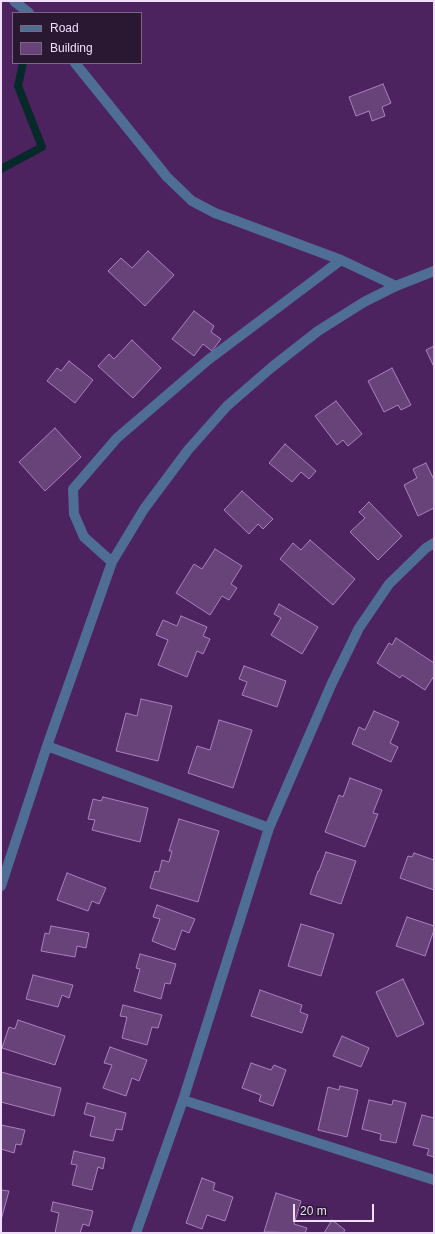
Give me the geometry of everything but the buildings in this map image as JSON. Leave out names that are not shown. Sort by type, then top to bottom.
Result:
[{"type":"street","points":[[14,1],[28,12]]},
{"type":"street","points":[[76,64],[167,177],[192,201],[215,213],[341,260],[396,286]]},
{"type":"street","points":[[112,562],[84,537],[74,514],[73,489],[117,438],[202,365],[341,260]]},
{"type":"street","points":[[1,886],[47,746],[112,562],[144,509],[188,450],[227,406],[272,367],[318,331],[364,302],[396,286],[434,271]]},
{"type":"street","points":[[136,1233],[183,1100],[269,828],[332,683],[359,628],[388,584],[426,548],[434,543]]},
{"type":"street","points":[[47,746],[269,828]]},
{"type":"street","points":[[183,1100],[434,1180]]},
{"type":"waterway","points":[[1,169],[42,147],[18,86],[23,64]]}]
